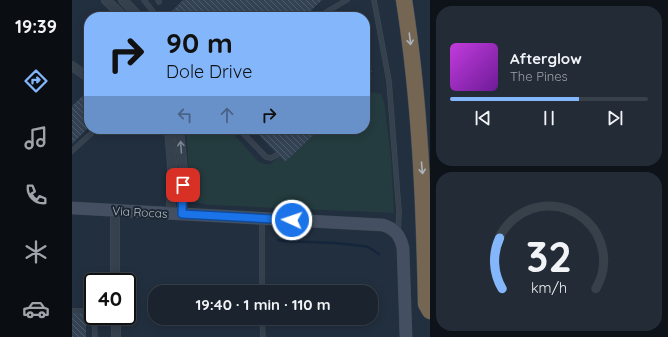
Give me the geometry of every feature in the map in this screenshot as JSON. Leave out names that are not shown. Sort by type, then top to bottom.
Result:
[{"type":"highway","points":[[404,0],[410,40],[422,171],[426,304],[430,311]]},
{"type":"street","points":[[106,0],[119,12]]},
{"type":"street","points":[[123,0],[134,12]]},
{"type":"street","points":[[72,66],[84,74]]},
{"type":"street","points":[[169,134],[177,213]]},
{"type":"street","points":[[177,213],[183,170],[179,134]]},
{"type":"street","name":"Via Rocas","points":[[72,208],[383,225],[398,233]]},
{"type":"street","points":[[115,210],[115,273]]},
{"type":"street","points":[[398,233],[403,248],[406,337]]},
{"type":"street","points":[[116,325],[116,337]]},
{"type":"lane","points":[[144,0],[153,12]]},
{"type":"lane","points":[[327,12],[347,0]]},
{"type":"lane","points":[[374,0],[389,81],[399,212],[398,233]]},
{"type":"lane","points":[[72,151],[91,134]]},
{"type":"lane","points":[[244,134],[266,157],[271,158],[277,155]]},
{"type":"lane","points":[[262,218],[262,285]]},
{"type":"lane","points":[[72,311],[84,311]]},
{"type":"lane","points":[[94,325],[95,337]]},
{"type":"lane","points":[[262,325],[263,337]]},
{"type":"green space","points":[[370,93],[381,94],[384,102],[391,157],[394,213],[210,205],[190,201],[188,194],[189,171],[186,134],[234,134],[258,161],[265,164],[270,164],[279,157],[285,162],[315,134],[370,134]]},
{"type":"building","points":[[183,0],[322,0],[309,12],[171,12]]},
{"type":"building","points":[[84,95],[84,132],[72,144],[72,106]]},
{"type":"building","points":[[258,134],[315,134],[285,162]]},
{"type":"building","points":[[72,312],[82,312],[82,314],[84,314],[84,325],[86,325],[86,337],[72,337]]},
{"type":"waterway","points":[[278,240],[363,246],[368,247],[379,254]]},
{"type":"route","points":[[183,185],[182,214],[292,220]]}]
